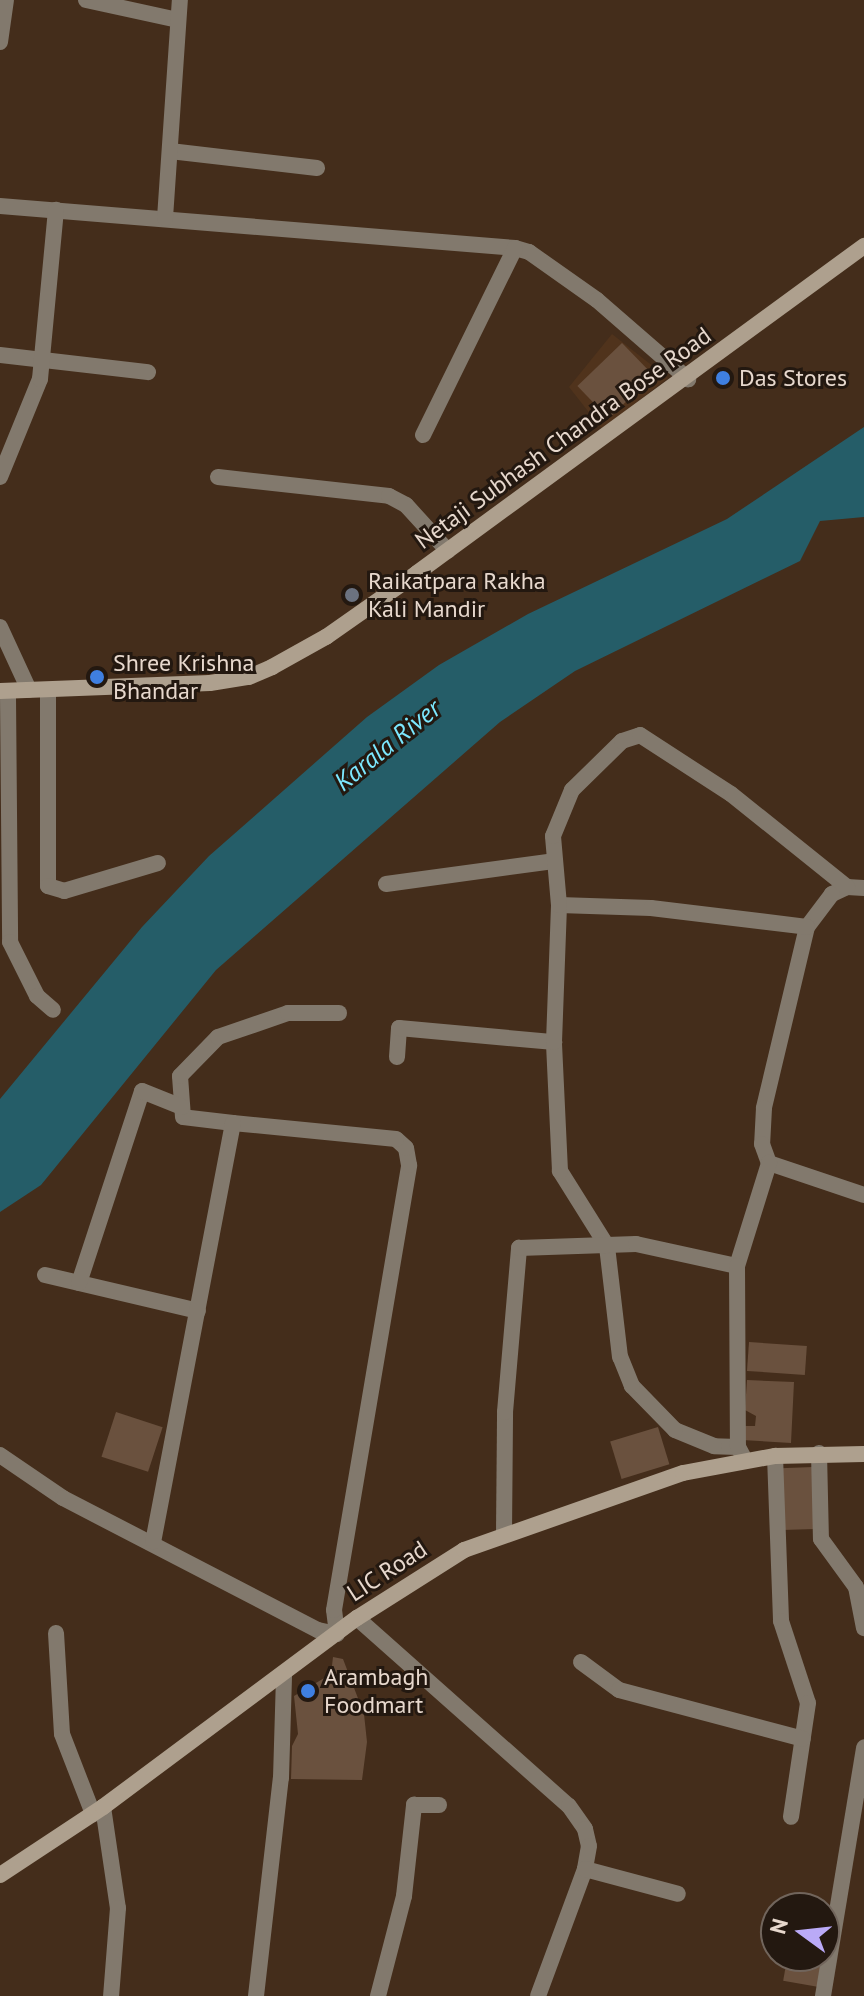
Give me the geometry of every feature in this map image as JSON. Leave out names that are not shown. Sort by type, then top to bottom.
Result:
[{"type":"street","points":[[0,42],[6,0]]},
{"type":"street","points":[[86,0],[178,20]]},
{"type":"street","points":[[165,218],[180,0]]},
{"type":"street","points":[[170,151],[317,168]]},
{"type":"street","points":[[0,206],[515,248],[529,252],[597,300],[691,383]]},
{"type":"street","points":[[0,477],[44,360],[56,210]]},
{"type":"street","name":"Netaji Subhash Chandra Bose Road","points":[[3,695],[48,696],[250,684],[293,666],[691,383],[856,260],[864,246]]},
{"type":"street","points":[[423,435],[515,248]]},
{"type":"street","points":[[0,355],[148,372]]},
{"type":"street","points":[[218,477],[389,496],[406,505],[451,555]]},
{"type":"street","points":[[0,627],[29,690]]},
{"type":"street","name":"Netaji Subhash Chandra Bose Road","points":[[3,695],[29,690],[158,691]]},
{"type":"street","points":[[3,695],[10,942],[37,996],[53,1010]]},
{"type":"street","points":[[48,696],[48,886],[64,891],[158,863]]},
{"type":"street","points":[[640,735],[731,794],[856,888],[819,906],[807,927],[764,1108],[762,1144],[769,1163],[737,1266],[742,1454],[675,1430],[632,1386],[620,1357],[607,1246],[560,1171],[554,1042],[559,905],[553,861],[555,827],[572,790],[622,741],[640,735]]},
{"type":"street","points":[[386,884],[553,861]]},
{"type":"street","points":[[559,905],[651,908],[807,927]]},
{"type":"street","points":[[337,1634],[334,1610],[409,1159],[401,1143],[389,1136],[183,1117],[180,1076],[218,1037],[288,1013],[339,1013]]},
{"type":"street","points":[[397,1057],[399,1028],[554,1042]]},
{"type":"street","points":[[79,1283],[142,1091],[182,1107]]},
{"type":"street","points":[[153,1541],[233,1123]]},
{"type":"street","points":[[769,1163],[864,1195]]},
{"type":"street","points":[[504,1533],[505,1412],[519,1248],[636,1244],[737,1266]]},
{"type":"street","points":[[45,1275],[198,1311]]},
{"type":"street","points":[[837,1452],[864,1441]]},
{"type":"street","points":[[819,1453],[821,1539],[856,1587],[864,1628]]},
{"type":"street","name":"LIC Road","points":[[0,1875],[98,1810],[284,1676],[357,1618],[464,1550],[504,1533],[742,1454],[864,1454]]},
{"type":"street","points":[[0,1455],[63,1498],[153,1541],[241,1592],[337,1634]]},
{"type":"street","points":[[775,1456],[781,1621],[806,1689],[803,1739],[791,1817]]},
{"type":"street","points":[[357,1618],[569,1806],[585,1829],[589,1846],[585,1869],[538,1996]]},
{"type":"street","points":[[56,1633],[62,1734],[98,1810],[118,1908],[111,1996]]},
{"type":"street","points":[[581,1662],[619,1690],[803,1739]]},
{"type":"street","points":[[256,1996],[281,1778],[284,1676]]},
{"type":"street","points":[[823,1996],[864,1747]]},
{"type":"street","points":[[378,1996],[404,1896],[414,1805],[439,1805]]},
{"type":"street","points":[[585,1869],[678,1894]]},
{"type":"shaded area","points":[[612,334],[668,378],[602,429],[569,387]]},
{"type":"water","name":"Karala River","points":[[864,427],[864,517],[820,521],[800,561],[575,671],[500,722],[216,970],[41,1185],[0,1212],[0,1099],[142,927],[209,856],[367,717],[439,665],[528,614],[727,519]]},
{"type":"building","points":[[622,343],[653,375],[609,418],[577,386]]},
{"type":"building","points":[[749,1342],[807,1346],[805,1375],[747,1371]]},
{"type":"building","points":[[747,1380],[794,1382],[791,1443],[742,1440],[743,1426],[755,1426],[756,1416],[745,1410]]},
{"type":"building","points":[[116,1412],[163,1427],[148,1472],[101,1457]]},
{"type":"building","points":[[658,1427],[669,1464],[622,1479],[610,1442]]},
{"type":"building","points":[[813,1467],[815,1529],[782,1530],[780,1468]]},
{"type":"building","points":[[333,1657],[343,1659],[364,1714],[367,1742],[362,1780],[291,1779],[292,1746],[298,1734],[294,1696],[331,1674]]},
{"type":"building","points":[[785,1972],[824,1972],[822,1987],[783,1981]]},
{"type":"place","name":"Das Stores","points":[[723,378]]},
{"type":"place","name":"Raikatpara Rakha Kali Mandir","points":[[352,595]]},
{"type":"place","name":"Shree Krishna Bhandar","points":[[97,677]]},
{"type":"place","name":"Arambagh Foodmart","points":[[308,1691]]}]
